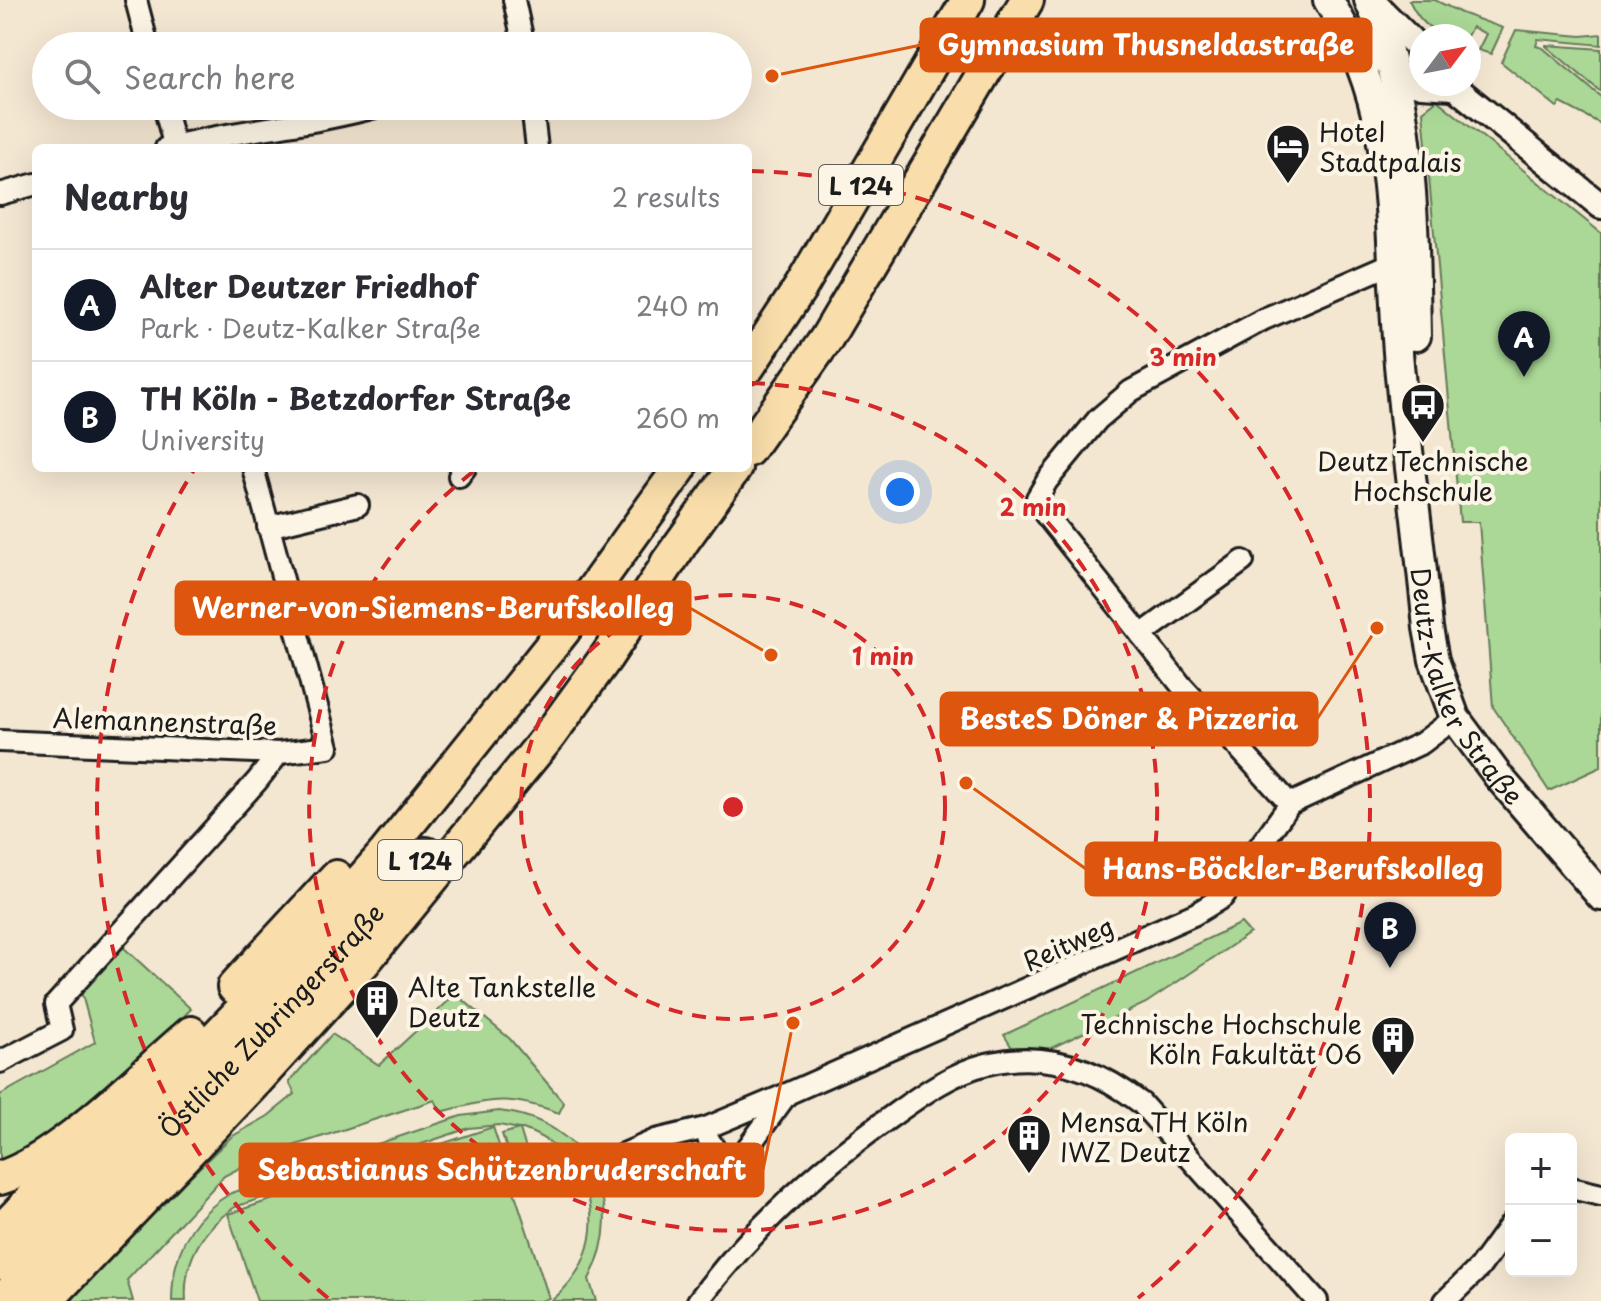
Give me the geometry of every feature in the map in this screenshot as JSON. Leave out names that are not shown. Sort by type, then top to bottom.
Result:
[{"type":"highway","name":"L 124","points":[[752,361],[802,285],[968,0]]},
{"type":"highway","name":"L 124","points":[[752,444],[826,339],[1027,0]]},
{"type":"highway","name":"Östliche Zubringerstraße","points":[[5,1301],[131,1146],[386,852],[564,630],[677,472]]},
{"type":"highway","name":"Östliche Zubringerstraße","points":[[0,1261],[131,1146],[325,965],[493,780],[679,547],[732,472]]},
{"type":"highway","name":"L 124","points":[[46,1301],[256,1081],[352,975],[549,736],[679,547]]},
{"type":"highway","name":"L 124","points":[[0,1232],[371,839],[439,784]]},
{"type":"highway","points":[[0,1178],[17,1173],[48,1154],[191,1033]]},
{"type":"main road","name":"Deutz-Kalker Straße","points":[[1328,0],[1361,60],[1378,112],[1403,255],[1417,389],[1408,440],[1434,660],[1455,718],[1498,776],[1601,896]]},
{"type":"main road","name":"Deutz-Kalker Straße","points":[[1370,0],[1401,99],[1403,255]]},
{"type":"street","points":[[136,0],[144,32]]},
{"type":"street","points":[[514,0],[521,32]]},
{"type":"street","points":[[1370,0],[1409,38]]},
{"type":"street","points":[[1346,29],[1409,80]]},
{"type":"street","points":[[1464,96],[1601,206]]},
{"type":"street","points":[[167,120],[171,144]]},
{"type":"street","points":[[185,144],[245,130],[316,120]]},
{"type":"street","points":[[534,120],[537,144]]},
{"type":"street","points":[[0,194],[32,185]]},
{"type":"street","points":[[1290,804],[1181,685],[1045,514],[1037,498],[1047,481],[1098,419],[1131,391],[1264,319],[1403,255]]},
{"type":"street","points":[[254,472],[268,527],[358,505]]},
{"type":"street","name":"Alemannenstraße","points":[[0,741],[279,753],[328,747],[268,527]]},
{"type":"street","points":[[1141,635],[1243,561]]},
{"type":"street","name":"Reitweg","points":[[624,1154],[656,1140],[706,1128],[787,1094],[1195,914],[1223,897],[1290,804],[1422,743],[1455,718]]},
{"type":"street","points":[[0,1062],[62,1030],[56,1004],[279,753]]},
{"type":"street","points":[[698,1301],[740,1250],[786,1203],[872,1130],[913,1101],[958,1074],[989,1063],[1056,1061],[1091,1071],[1117,1084],[1141,1103],[1317,1301]]},
{"type":"street","name":"Reitweg","points":[[706,1128],[718,1155],[732,1159],[743,1154],[787,1094]]},
{"type":"street","points":[[1577,1189],[1601,1195]]},
{"type":"street","points":[[1445,1301],[1488,1256],[1505,1232]]},
{"type":"green space","points":[[1409,0],[1435,0],[1503,28],[1491,54],[1481,51],[1486,34],[1481,32],[1481,24],[1425,24]]},
{"type":"green space","points":[[1516,30],[1581,36],[1601,34],[1601,45],[1538,39],[1536,46],[1543,48],[1601,97],[1601,124],[1561,103],[1557,107],[1501,62]]},
{"type":"green space","points":[[1546,46],[1601,49],[1601,92]]},
{"type":"green space","points":[[1437,100],[1601,233],[1601,767],[1549,791],[1493,707],[1479,522],[1460,522],[1423,111]]},
{"type":"green space","points":[[1241,923],[1250,933],[1146,1003],[1045,1051],[1014,1051],[1004,1035]]},
{"type":"green space","points":[[122,946],[191,1009],[104,1097],[0,1167],[0,1095],[95,1042],[81,991]]},
{"type":"green space","points":[[456,994],[510,1039],[564,1103],[559,1113],[526,1103],[500,1100],[441,1112],[435,1100],[265,1155],[224,1176],[127,1280],[133,1301],[69,1301],[104,1260],[231,1137],[268,1116],[295,1094],[289,1082],[332,1034],[379,1065]]},
{"type":"green space","points":[[499,1111],[530,1118],[556,1130],[577,1148],[592,1170],[602,1194],[605,1222],[601,1250],[589,1279],[596,1301],[551,1301],[571,1280],[585,1257],[591,1232],[590,1206],[583,1182],[569,1161],[549,1142],[523,1129],[520,1129],[526,1149],[509,1155],[502,1134],[519,1129],[499,1125],[469,1128],[235,1207],[213,1225],[197,1247],[188,1273],[186,1301],[172,1301],[175,1268],[186,1239],[204,1214],[231,1193],[461,1116]]},
{"type":"green space","points":[[493,1127],[549,1298],[541,1301],[257,1301],[228,1214]]},
{"type":"place","name":"Gymnasium Thusneldastraße","points":[[772,76]]},
{"type":"place","name":"Hotel Stadtpalais","points":[[1288,185]]},
{"type":"place","name":"Alter Deutzer Friedhof","points":[[1524,377]]},
{"type":"place","name":"Deutz Technische Hochschule","points":[[1423,444]]},
{"type":"place","name":"BesteS Döner & Pizzeria","points":[[1377,628]]},
{"type":"place","name":"Werner-von-Siemens-Berufskolleg","points":[[771,655]]},
{"type":"place","name":"Hans-Böckler-Berufskolleg","points":[[966,783]]},
{"type":"place","name":"TH Köln - Betzdorfer Straße","points":[[1390,968]]},
{"type":"place","name":"Sebastianus Schützenbruderschaft","points":[[793,1023]]},
{"type":"place","name":"Alte Tankstelle Deutz","points":[[377,1040]]},
{"type":"place","name":"Technische Hochschule Köln Fakultät 06","points":[[1393,1077]]},
{"type":"place","name":"Mensa TH Köln IWZ Deutz","points":[[1029,1175]]}]
